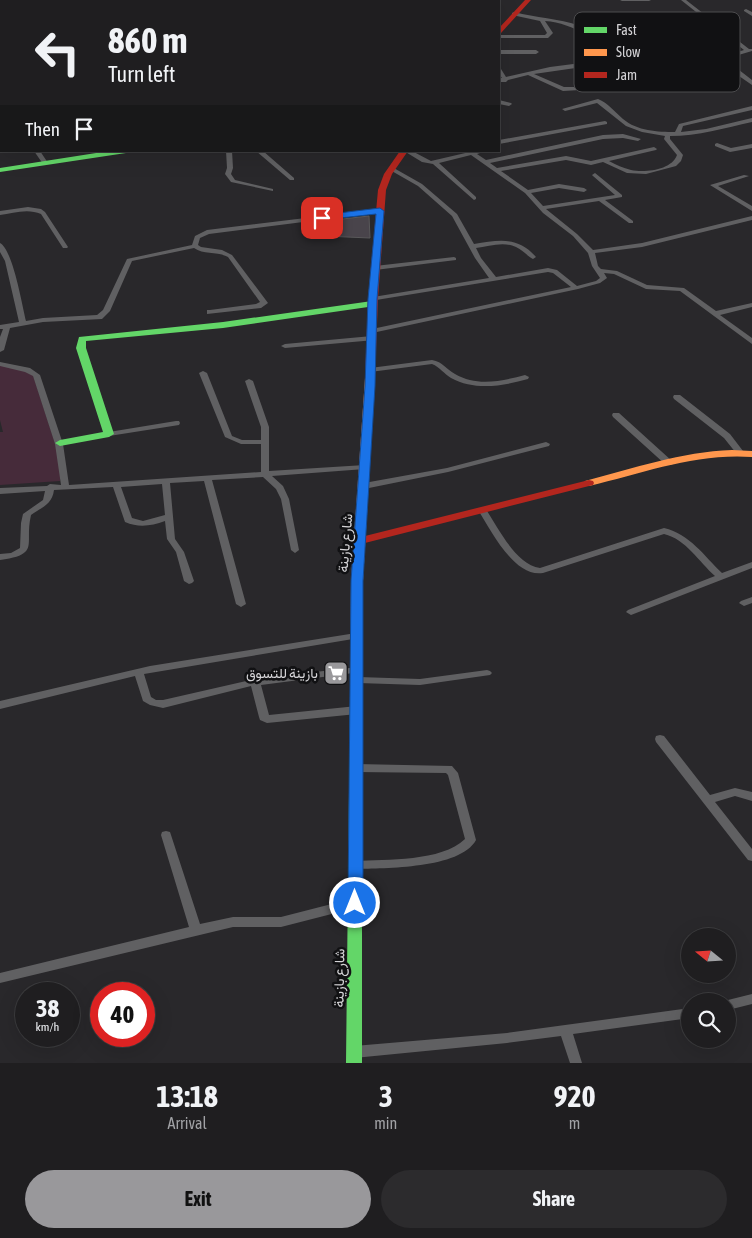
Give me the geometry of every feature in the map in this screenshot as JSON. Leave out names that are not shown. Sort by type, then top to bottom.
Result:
[{"type":"main road","points":[[500,31],[528,0]]},
{"type":"main road","points":[[0,170],[112,152]]},
{"type":"main road","name":"شارع بازينة","points":[[354,1057],[358,675],[356,636],[357,581],[361,540],[373,302],[382,190],[392,169],[405,152]]},
{"type":"main road","points":[[60,444],[109,434],[81,348],[82,339],[223,325],[373,302]]},
{"type":"main road","points":[[361,540],[714,452],[739,451],[752,454]]},
{"type":"street","points":[[622,0],[649,0]]},
{"type":"street","points":[[683,0],[699,12]]},
{"type":"street","points":[[746,10],[752,14]]},
{"type":"street","points":[[514,14],[552,20],[574,26]]},
{"type":"street","points":[[500,37],[546,37],[550,33],[541,19]]},
{"type":"street","points":[[500,52],[536,52]]},
{"type":"street","points":[[500,80],[531,75],[550,69],[574,66]]},
{"type":"street","points":[[500,71],[506,80]]},
{"type":"street","points":[[740,74],[752,83]]},
{"type":"street","points":[[531,75],[563,89],[574,88]]},
{"type":"street","points":[[565,109],[598,101],[630,125],[652,134],[678,132],[692,134],[752,120]]},
{"type":"street","points":[[500,102],[509,104]]},
{"type":"street","points":[[678,132],[681,125],[752,108]]},
{"type":"street","points":[[500,142],[604,122]]},
{"type":"street","points":[[603,160],[619,170],[630,173],[674,165],[680,155],[667,139],[668,133]]},
{"type":"street","points":[[486,162],[605,136],[623,136],[638,139]]},
{"type":"street","points":[[717,145],[730,150],[752,146]]},
{"type":"street","points":[[496,170],[566,158],[586,163],[654,149]]},
{"type":"street","points":[[38,152],[45,163]]},
{"type":"street","points":[[229,152],[228,159],[231,166],[228,174],[233,181],[271,190]]},
{"type":"street","points":[[260,152],[292,179]]},
{"type":"street","points":[[408,152],[424,161],[434,162],[474,155],[480,152]]},
{"type":"street","points":[[285,346],[372,335],[576,288],[604,278],[594,266],[591,252],[575,235],[542,208],[527,192],[474,155]]},
{"type":"street","points":[[434,162],[474,198]]},
{"type":"street","points":[[392,169],[420,185],[455,215],[472,246],[494,279]]},
{"type":"street","points":[[542,208],[601,200],[620,195],[595,175]]},
{"type":"street","points":[[746,176],[713,186],[752,209]]},
{"type":"street","points":[[527,192],[559,186],[584,190]]},
{"type":"street","points":[[601,200],[631,222]]},
{"type":"street","points":[[0,213],[30,209],[39,210],[43,213],[65,247]]},
{"type":"street","points":[[195,246],[197,237],[207,232],[380,211]]},
{"type":"street","points":[[591,252],[642,245],[752,218]]},
{"type":"street","points":[[472,246],[515,243],[525,247],[534,256]]},
{"type":"street","points":[[0,245],[8,261],[23,322]]},
{"type":"street","points":[[0,350],[3,326],[23,322],[99,317],[106,311],[129,260],[195,246],[198,249],[222,252],[230,256],[264,303],[258,306],[210,312]]},
{"type":"street","points":[[376,268],[454,258]]},
{"type":"street","points":[[373,302],[548,270],[555,271],[576,288]]},
{"type":"street","points":[[600,271],[615,272],[646,287],[682,289],[752,341]]},
{"type":"street","points":[[714,314],[752,305]]},
{"type":"street","points":[[370,370],[432,362],[442,365],[450,375],[476,383],[498,385],[525,377]]},
{"type":"street","points":[[0,364],[28,370],[36,375],[64,459],[65,487]]},
{"type":"street","points":[[202,373],[230,437],[241,442],[264,442]]},
{"type":"street","points":[[249,381],[265,427],[265,474],[280,488],[285,498],[295,550]]},
{"type":"street","points":[[678,397],[728,436],[739,451]]},
{"type":"street","points":[[616,415],[669,463]]},
{"type":"street","points":[[109,434],[176,422]]},
{"type":"street","points":[[364,486],[448,470],[546,444]]},
{"type":"street","points":[[0,491],[166,482],[365,467]]},
{"type":"street","points":[[207,478],[241,604]]},
{"type":"street","points":[[166,482],[171,539],[180,552],[189,581]]},
{"type":"street","points":[[116,485],[128,520],[132,523],[144,524],[168,517]]},
{"type":"street","points":[[0,557],[14,556],[21,553],[26,547],[27,514],[47,502],[50,496],[50,488]]},
{"type":"street","points":[[482,510],[516,558],[527,569],[540,571],[668,531],[684,541],[720,576]]},
{"type":"street","points":[[631,612],[752,565]]},
{"type":"street","points":[[0,705],[139,672],[356,636]]},
{"type":"street","points":[[139,672],[147,699],[154,703],[163,704],[255,682],[358,675],[420,682],[487,673]]},
{"type":"street","points":[[255,682],[264,717],[267,719],[357,710]]},
{"type":"street","points":[[660,739],[752,857]]},
{"type":"street","points":[[355,865],[444,855],[461,850],[471,840],[452,773],[448,769],[356,768]]},
{"type":"street","points":[[708,800],[732,791],[746,793],[752,797]]},
{"type":"street","points":[[166,835],[196,930]]},
{"type":"street","points":[[0,978],[233,922],[281,922],[355,903]]},
{"type":"street","points":[[736,1003],[752,999]]},
{"type":"street","points":[[354,1057],[681,1014]]},
{"type":"street","points":[[566,1030],[576,1063]]},
{"type":"shaded area","points":[[4,364],[32,372],[61,462],[60,481],[0,485],[0,432],[3,432],[0,420],[0,366]]},
{"type":"building","points":[[369,216],[370,238],[324,236],[325,221]]},
{"type":"traffic: fast","points":[[0,170],[119,152]]},
{"type":"traffic: fast","points":[[60,443],[109,434],[81,348],[82,339],[223,325],[372,304]]},
{"type":"traffic: fast","points":[[354,1063],[356,702]]},
{"type":"traffic: slow","points":[[356,702],[357,581],[370,378]]},
{"type":"traffic: slow","points":[[589,483],[649,466],[691,457],[732,453],[752,454]]},
{"type":"traffic: jam","points":[[500,31],[528,0]]},
{"type":"traffic: jam","points":[[370,378],[373,299],[382,190],[388,174],[403,152]]},
{"type":"traffic: jam","points":[[361,540],[589,483]]},
{"type":"place","name":"بازينة للتسوق","points":[[336,673]]},
{"type":"route","points":[[322,218],[380,211],[373,299],[370,386],[357,581],[356,636],[358,680],[355,903]]}]
